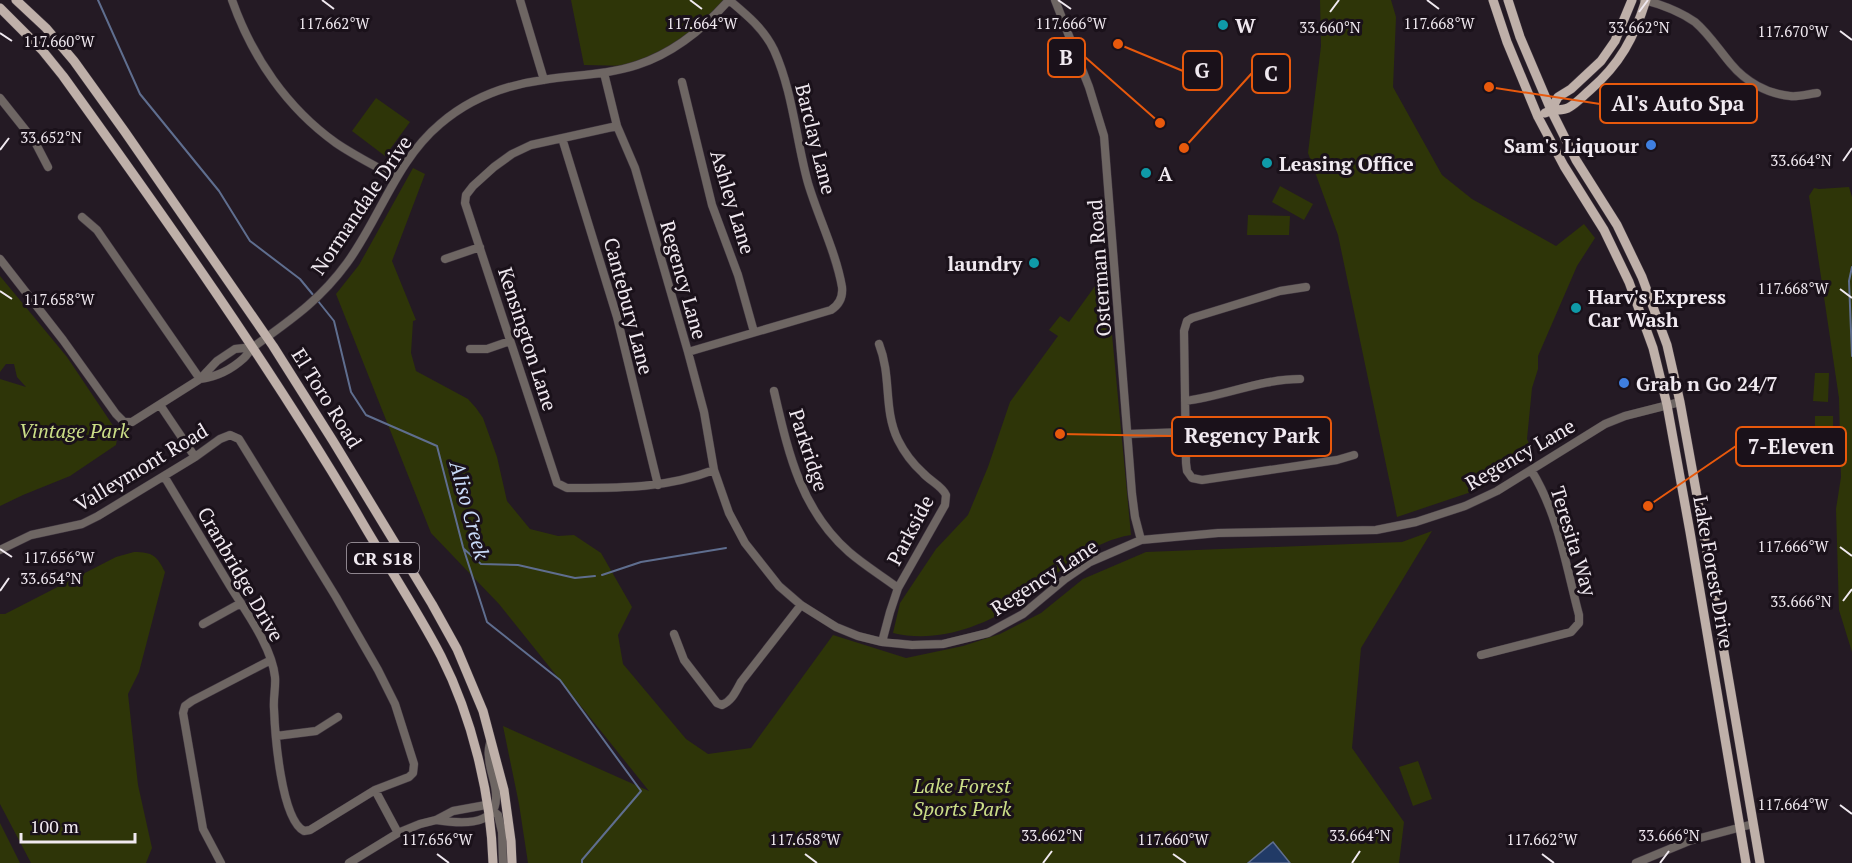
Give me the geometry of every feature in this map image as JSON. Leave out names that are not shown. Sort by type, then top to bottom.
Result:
[{"type":"main road","name":"El Toro Road","points":[[16,0],[46,28],[74,61],[267,337],[333,441],[457,649],[483,711],[504,790],[512,863]]},
{"type":"main road","name":"Lake Forest Drive","points":[[1493,0],[1507,42],[1538,117],[1564,166],[1604,230],[1629,282],[1653,348],[1690,532],[1738,827],[1746,863]]},
{"type":"main road","name":"Lake Forest Drive","points":[[1508,0],[1520,37],[1551,111],[1576,160],[1617,225],[1642,277],[1667,345],[1704,529],[1760,863]]},
{"type":"main road","points":[[1551,111],[1558,97],[1571,89],[1601,61],[1615,41],[1632,0]]},
{"type":"main road","points":[[1538,117],[1551,111],[1566,109],[1606,75],[1627,48],[1646,0]]},
{"type":"main road","name":"El Toro Road","points":[[0,8],[42,50],[63,76],[222,300],[307,429],[441,657],[458,694],[480,767],[489,810],[493,863]]},
{"type":"street","points":[[232,0],[245,34],[255,52],[288,99],[337,143],[396,178]]},
{"type":"street","points":[[520,0],[543,80]]},
{"type":"street","name":"Normandale Drive","points":[[200,379],[215,376],[243,359],[253,347],[303,312],[331,283],[348,262],[396,178],[423,141],[441,123],[459,110],[492,93],[523,83],[604,73],[639,65],[677,46],[707,23],[729,0]]},
{"type":"street","name":"Barclay Lane","points":[[729,0],[753,20],[766,35],[781,67],[806,176],[842,286],[840,302],[831,310],[754,332]]},
{"type":"street","name":"Osterman Road","points":[[1055,0],[1089,87],[1104,136],[1135,517],[1141,540]]},
{"type":"street","points":[[1646,0],[1675,10],[1695,23],[1744,77],[1760,87],[1774,93],[1791,96],[1817,93]]},
{"type":"street","name":"Regency Lane","points":[[604,73],[617,126],[635,168],[688,352],[704,412],[714,470],[729,513],[745,543],[779,586],[801,605],[836,627],[882,642],[912,645],[943,644],[988,633],[1023,614],[1065,579],[1090,562],[1141,540],[1218,534],[1376,530],[1416,522],[1465,506],[1497,491],[1605,424],[1625,416],[1680,402]]},
{"type":"street","name":"Ashley Lane","points":[[682,82],[712,205],[738,275],[754,332]]},
{"type":"street","points":[[0,98],[35,142],[48,167]]},
{"type":"street","points":[[562,138],[617,126]]},
{"type":"street","name":"Kensington Lane","points":[[562,138],[531,145],[512,154],[473,186],[466,195],[465,203],[546,447],[555,481],[567,488],[624,488],[658,485]]},
{"type":"street","name":"Cantebury Lane","points":[[562,138],[617,317],[658,485]]},
{"type":"street","points":[[82,217],[97,230],[200,379]]},
{"type":"street","points":[[445,259],[480,247]]},
{"type":"street","name":"Normandale Drive","points":[[0,259],[124,422],[132,422],[200,379],[217,361],[235,349],[253,347]]},
{"type":"street","points":[[1306,287],[1280,291],[1187,321],[1184,331],[1187,471],[1192,478],[1196,479],[1222,477],[1337,460],[1354,455]]},
{"type":"street","points":[[688,352],[754,332]]},
{"type":"street","points":[[470,349],[487,349],[510,341]]},
{"type":"street","name":"Parkside","points":[[879,344],[886,366],[890,414],[898,441],[918,470],[942,488],[946,495],[945,505],[898,588],[882,642]]},
{"type":"street","points":[[1185,400],[1209,398],[1278,379],[1300,379]]},
{"type":"street","name":"Parkridge","points":[[774,391],[788,453],[810,505],[827,529],[848,551],[898,588]]},
{"type":"street","points":[[160,405],[195,457]]},
{"type":"street","points":[[1128,434],[1185,432]]},
{"type":"street","name":"Valleymont Road","points":[[0,550],[31,536],[82,524],[195,457],[220,439],[230,435],[239,439],[378,670],[394,704],[414,764],[413,773],[409,777],[375,790]]},
{"type":"street","points":[[658,485],[714,470]]},
{"type":"street","name":"Teresita Way","points":[[1481,655],[1571,632],[1580,623],[1554,520],[1531,470]]},
{"type":"street","name":"Cranbridge Drive","points":[[164,476],[241,603],[271,660],[274,677],[273,706],[284,797],[297,826],[304,831],[310,830],[375,790]]},
{"type":"street","points":[[203,624],[241,603]]},
{"type":"street","points":[[674,634],[684,660],[717,703],[722,705],[728,703],[741,682],[801,605]]},
{"type":"street","points":[[222,863],[203,829],[183,712],[185,706],[192,701],[271,660]]},
{"type":"street","points":[[276,736],[316,730],[338,717]]},
{"type":"street","points":[[349,863],[398,833],[436,820],[453,811],[495,808],[497,797],[489,757],[490,737]]},
{"type":"street","points":[[375,790],[398,833]]},
{"type":"street","points":[[436,820],[455,822],[486,819],[489,810]]},
{"type":"street","name":"El Toro Road","points":[[489,810],[498,815],[502,832],[504,863]]},
{"type":"street","points":[[1636,863],[1689,841],[1753,824]]},
{"type":"green space","points":[[571,0],[726,0],[689,38],[632,66],[584,65]]},
{"type":"green space","points":[[1320,0],[1391,0],[1396,17],[1393,87],[1442,175],[1472,199],[1556,246],[1584,224],[1595,238],[1577,266],[1538,356],[1527,439],[1534,454],[1480,489],[1397,517],[1338,235],[1308,153],[1321,46]]},
{"type":"green space","points":[[376,98],[410,122],[385,156],[352,131]]},
{"type":"green space","name":"Lake Forest Sports Park","points":[[413,168],[425,174],[392,261],[416,320],[413,321],[411,353],[416,371],[468,399],[476,408],[483,418],[497,457],[507,501],[530,529],[558,536],[574,535],[601,553],[632,607],[618,635],[623,664],[686,739],[708,754],[751,748],[833,635],[906,658],[963,646],[1000,634],[1041,613],[1083,579],[1146,552],[1402,542],[1432,531],[1361,648],[1352,748],[1404,822],[1399,863],[528,863],[503,726],[649,791],[499,604],[431,533],[336,294],[359,265]]},
{"type":"green space","points":[[1280,186],[1313,204],[1304,220],[1272,202]]},
{"type":"green space","points":[[1849,187],[1852,197],[1852,652],[1839,610],[1836,509],[1841,477],[1839,398],[1809,196],[1814,188]]},
{"type":"green space","points":[[1248,215],[1290,216],[1289,235],[1247,235]]},
{"type":"green space","points":[[1106,271],[1131,535],[1117,538],[1092,549],[1021,601],[969,628],[931,636],[893,633],[900,603],[936,549],[968,515],[988,467],[1010,402],[1058,336],[1049,330],[1060,316],[1069,322]]},
{"type":"green space","name":"Vintage Park","points":[[0,276],[67,357],[118,433],[116,445],[70,476],[0,506],[0,379],[26,387],[17,377],[14,364],[6,364],[0,372]]},
{"type":"green space","points":[[1815,373],[1829,373],[1828,402],[1813,401]]},
{"type":"green space","points":[[1815,416],[1833,416],[1833,445],[1815,445]]},
{"type":"green space","points":[[134,552],[154,556],[165,572],[139,672],[128,694],[138,785],[152,848],[146,863],[31,863],[0,804],[0,614],[5,614],[116,557]]},
{"type":"green space","points":[[1418,761],[1432,799],[1413,806],[1399,767]]},
{"type":"green space","points":[[0,823],[20,863],[0,863]]},
{"type":"water","points":[[1273,842],[1290,863],[1248,863]]},
{"type":"waterway","name":"Aliso Creek","points":[[98,0],[140,94],[219,191],[250,241],[300,279],[314,296]]},
{"type":"waterway","points":[[1852,267],[1849,281],[1852,356]]},
{"type":"waterway","name":"Aliso Creek","points":[[318,301],[334,321],[351,392],[366,415],[437,446],[463,547],[487,622],[560,680],[641,791],[582,860],[582,863]]},
{"type":"waterway","points":[[602,575],[641,562],[726,548]]},
{"type":"waterway","points":[[464,549],[481,564],[518,565],[575,578],[595,576]]},
{"type":"place","name":"W","points":[[1223,25]]},
{"type":"place","name":"G","points":[[1118,44]]},
{"type":"place","name":"Al's Auto Spa","points":[[1489,87]]},
{"type":"place","name":"B","points":[[1160,123]]},
{"type":"place","name":"Sam's Liquour","points":[[1651,145]]},
{"type":"place","name":"C","points":[[1184,148]]},
{"type":"place","name":"Leasing Office","points":[[1267,163]]},
{"type":"place","name":"A","points":[[1146,173]]},
{"type":"place","name":"laundry","points":[[1034,263]]},
{"type":"place","name":"Harv's Express Car Wash","points":[[1576,308]]},
{"type":"place","name":"Grab n Go 24/7","points":[[1624,383]]},
{"type":"place","name":"Regency Park","points":[[1060,434]]},
{"type":"place","name":"7-Eleven","points":[[1648,506]]}]
